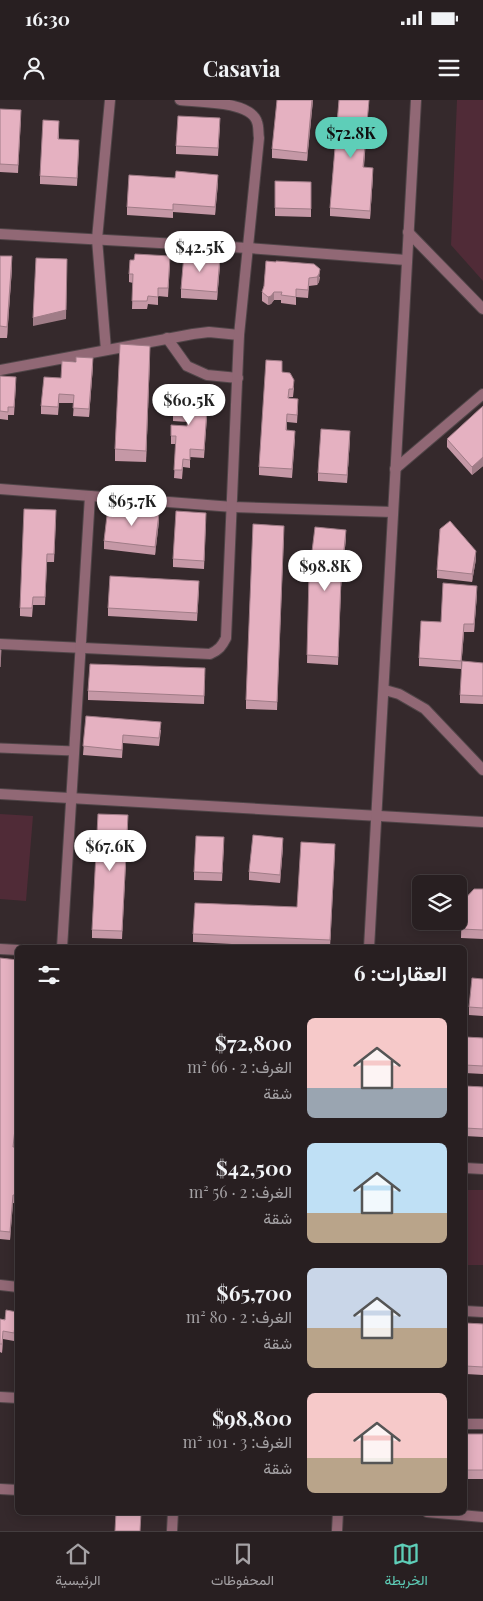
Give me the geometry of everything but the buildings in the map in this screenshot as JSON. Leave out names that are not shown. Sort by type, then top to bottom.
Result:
[{"type":"street","points":[[106,350],[97,239],[110,100]]},
{"type":"street","points":[[0,644],[210,654],[218,650],[226,638],[239,335],[259,138],[257,121],[249,111],[236,106],[180,100]]},
{"type":"street","points":[[369,945],[385,690],[395,469],[416,100]]},
{"type":"street","points":[[408,232],[483,309]]},
{"type":"street","points":[[0,234],[248,248],[406,260]]},
{"type":"street","points":[[0,370],[167,338],[209,332],[239,335]]},
{"type":"street","points":[[167,338],[187,366],[207,375],[238,378]]},
{"type":"street","points":[[395,469],[483,394]]},
{"type":"street","points":[[0,489],[233,507],[393,512]]},
{"type":"street","points":[[62,945],[90,496]]},
{"type":"street","points":[[385,690],[399,694],[425,709],[483,770]]},
{"type":"street","points":[[0,794],[483,822]]},
{"type":"street","points":[[0,949],[15,950]]},
{"type":"street","points":[[467,1168],[483,1169]]},
{"type":"street","points":[[0,1285],[15,1287]]},
{"type":"street","points":[[467,1311],[483,1312]]},
{"type":"street","points":[[0,1397],[15,1398]]},
{"type":"street","points":[[467,1424],[483,1424]]},
{"type":"street","points":[[0,1489],[15,1490]]},
{"type":"street","points":[[172,1531],[173,1515]]},
{"type":"street","points":[[337,1531],[338,1515]]},
{"type":"street","points":[[461,1515],[483,1517]]},
{"type":"lane","points":[[0,748],[74,751]]},
{"type":"shaded area","points":[[457,100],[483,100],[483,281],[451,245]]},
{"type":"shaded area","points":[[0,814],[33,816],[26,901],[0,899]]},
{"type":"shaded area","points":[[467,1190],[483,1190],[483,1265],[467,1265]]}]
